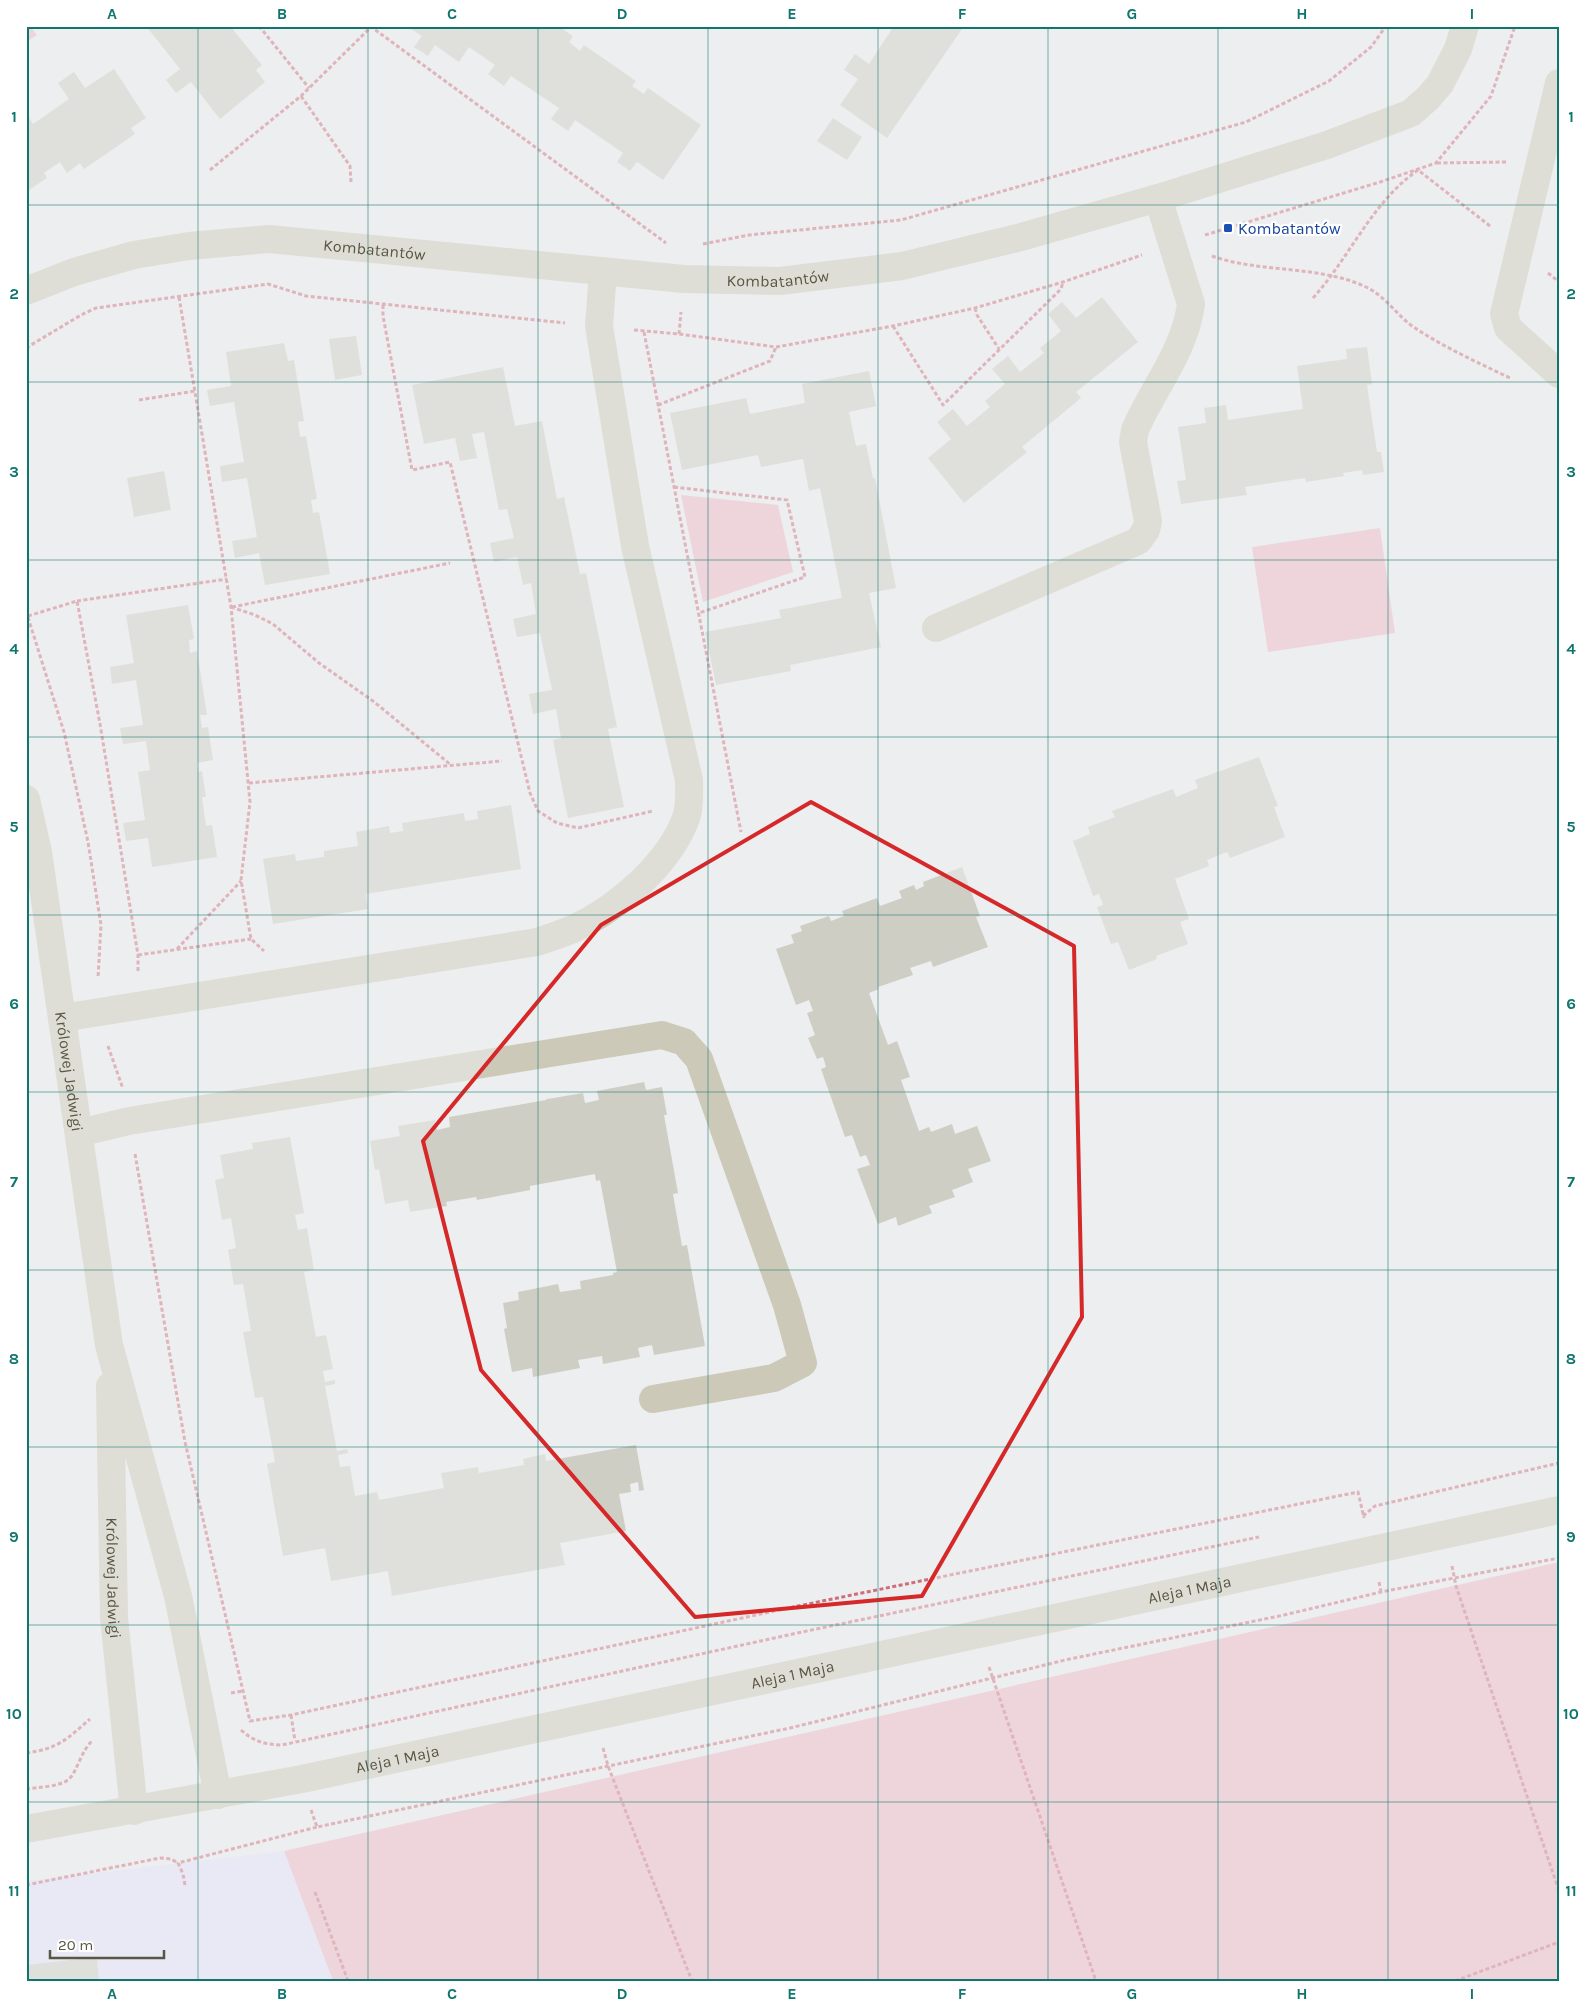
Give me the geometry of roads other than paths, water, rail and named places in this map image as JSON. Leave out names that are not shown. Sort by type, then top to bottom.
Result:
[{"type":"street","name":"Kombatantów","points":[[26,291],[74,272],[134,254],[189,246],[269,239],[684,279],[780,281],[902,266],[1021,237],[1158,198],[1327,145],[1410,113],[1428,98],[1440,84],[1458,49],[1465,26]]},
{"type":"street","points":[[1559,83],[1504,314],[1508,328],[1559,374]]},
{"type":"street","points":[[936,628],[1138,541],[1146,530],[1148,521],[1133,442],[1135,430],[1184,338],[1191,304],[1174,244],[1158,198]]},
{"type":"street","points":[[62,1018],[537,942],[574,929],[605,911],[659,865],[677,836],[687,815],[689,780],[635,546],[599,326],[603,271]]},
{"type":"street","name":"Królowej Jadwigi","points":[[26,798],[38,852],[109,1345],[114,1618],[134,1811]]},
{"type":"street","points":[[79,1133],[129,1121],[662,1034],[684,1042],[699,1059],[787,1305],[803,1363],[774,1378],[653,1399]]},
{"type":"street","name":"Królowej Jadwigi","points":[[109,1345],[178,1596],[218,1795]]},
{"type":"street","name":"Aleja 1 Maja","points":[[26,1829],[302,1780],[1559,1510]]},
{"type":"place","name":"Kombatantów","points":[[1228,228]]}]
